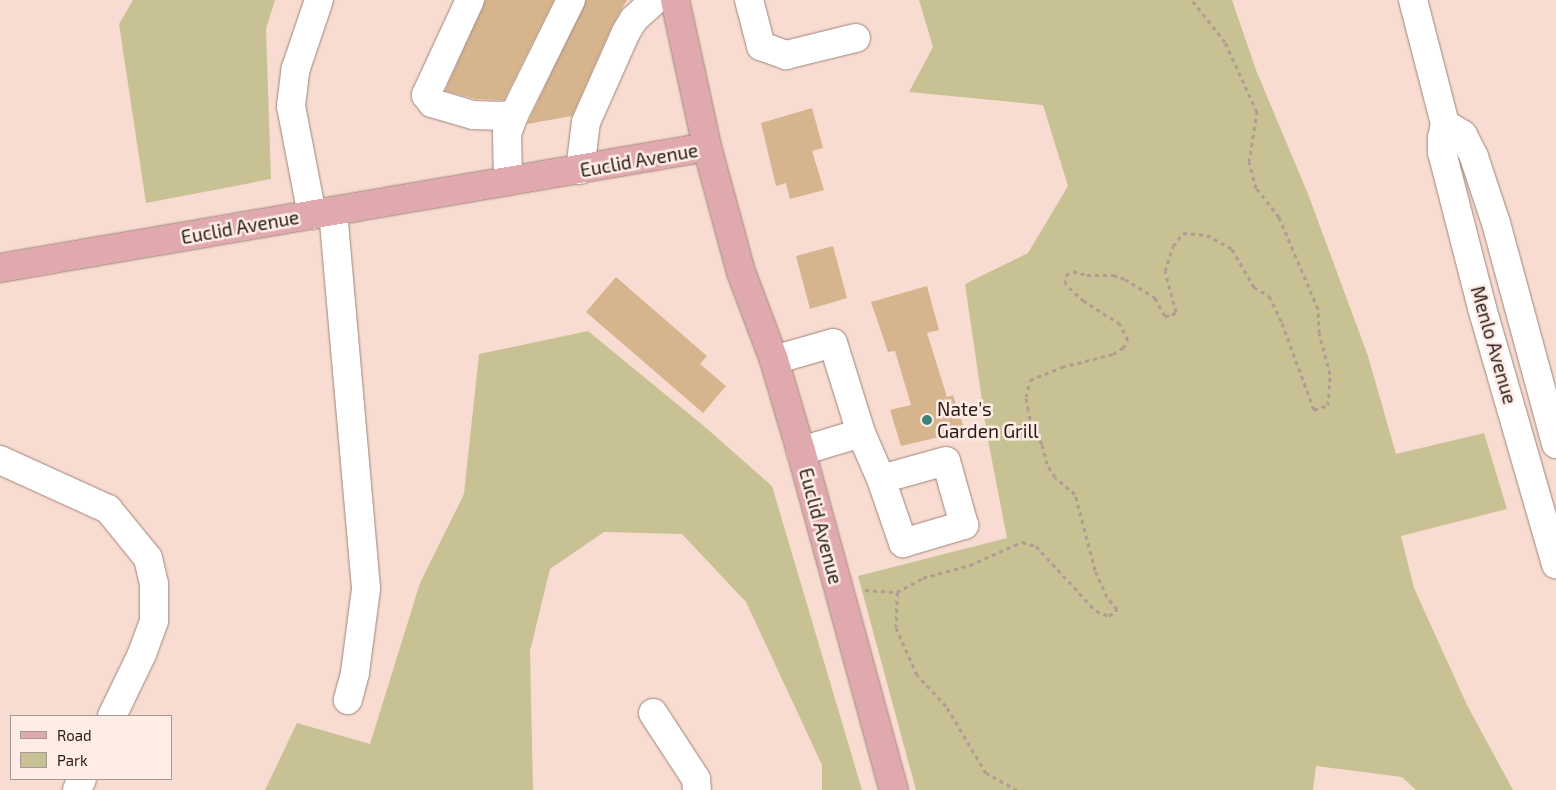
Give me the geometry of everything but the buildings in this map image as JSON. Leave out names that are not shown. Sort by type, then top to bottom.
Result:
[{"type":"main road","points":[[675,0],[707,147]]},
{"type":"main road","name":"Euclid Avenue","points":[[0,268],[707,147],[741,272],[774,360],[801,451],[894,790]]},
{"type":"street","points":[[319,0],[296,68],[291,106],[322,213],[366,589],[355,673],[348,700]]},
{"type":"street","points":[[470,0],[426,95],[428,100],[473,115],[514,115]]},
{"type":"street","points":[[508,181],[506,134],[571,0]]},
{"type":"street","points":[[580,170],[586,122],[622,41],[634,19],[655,0]]},
{"type":"street","points":[[749,0],[761,46],[786,55],[856,38]]},
{"type":"street","name":"Menlo Avenue","points":[[1413,0],[1445,124],[1442,152],[1482,308],[1556,565]]},
{"type":"street","name":"Menlo Avenue","points":[[1445,124],[1464,135],[1474,157],[1496,223],[1555,433]]},
{"type":"street","points":[[774,360],[833,343],[861,433],[881,480]]},
{"type":"street","points":[[801,451],[861,433]]},
{"type":"street","points":[[0,460],[108,509],[148,558],[154,584],[154,621],[142,654],[112,715]]},
{"type":"street","points":[[653,713],[696,779],[697,790]]},
{"type":"path","points":[[1017,790],[986,773],[946,706],[917,675],[896,628],[897,592],[923,578],[970,565],[1022,542],[1036,546],[1096,611],[1109,616],[1117,609],[1107,597],[1095,570],[1075,494],[1055,477],[1047,464],[1042,444],[1032,427],[1026,397],[1030,380],[1062,367],[1114,354],[1123,348],[1128,340],[1120,324],[1084,301],[1065,284],[1066,275],[1073,271],[1087,274],[1113,275],[1125,279],[1155,298],[1165,316],[1172,316],[1176,312],[1165,271],[1173,246],[1183,233],[1207,236],[1232,249],[1254,287],[1270,296],[1314,410],[1328,405],[1330,374],[1320,333],[1318,309],[1279,216],[1256,188],[1249,162],[1257,112],[1225,42],[1192,0]]},
{"type":"green space","points":[[133,0],[275,0],[266,29],[271,179],[146,203],[119,24]]},
{"type":"green space","points":[[919,0],[1232,0],[1256,70],[1308,194],[1368,356],[1396,454],[1484,433],[1507,509],[1401,536],[1414,588],[1467,705],[1513,790],[1416,790],[1402,777],[1316,766],[1313,790],[916,790],[858,576],[1007,538],[987,435],[965,284],[1028,253],[1068,186],[1043,105],[909,92],[933,47]]},
{"type":"green space","points":[[588,331],[705,427],[772,486],[862,790],[822,790],[822,765],[746,602],[682,534],[604,532],[550,569],[530,651],[533,790],[265,790],[297,723],[370,744],[420,583],[464,494],[479,354]]},
{"type":"place","name":"Nate's Garden Grill","points":[[927,420]]}]
